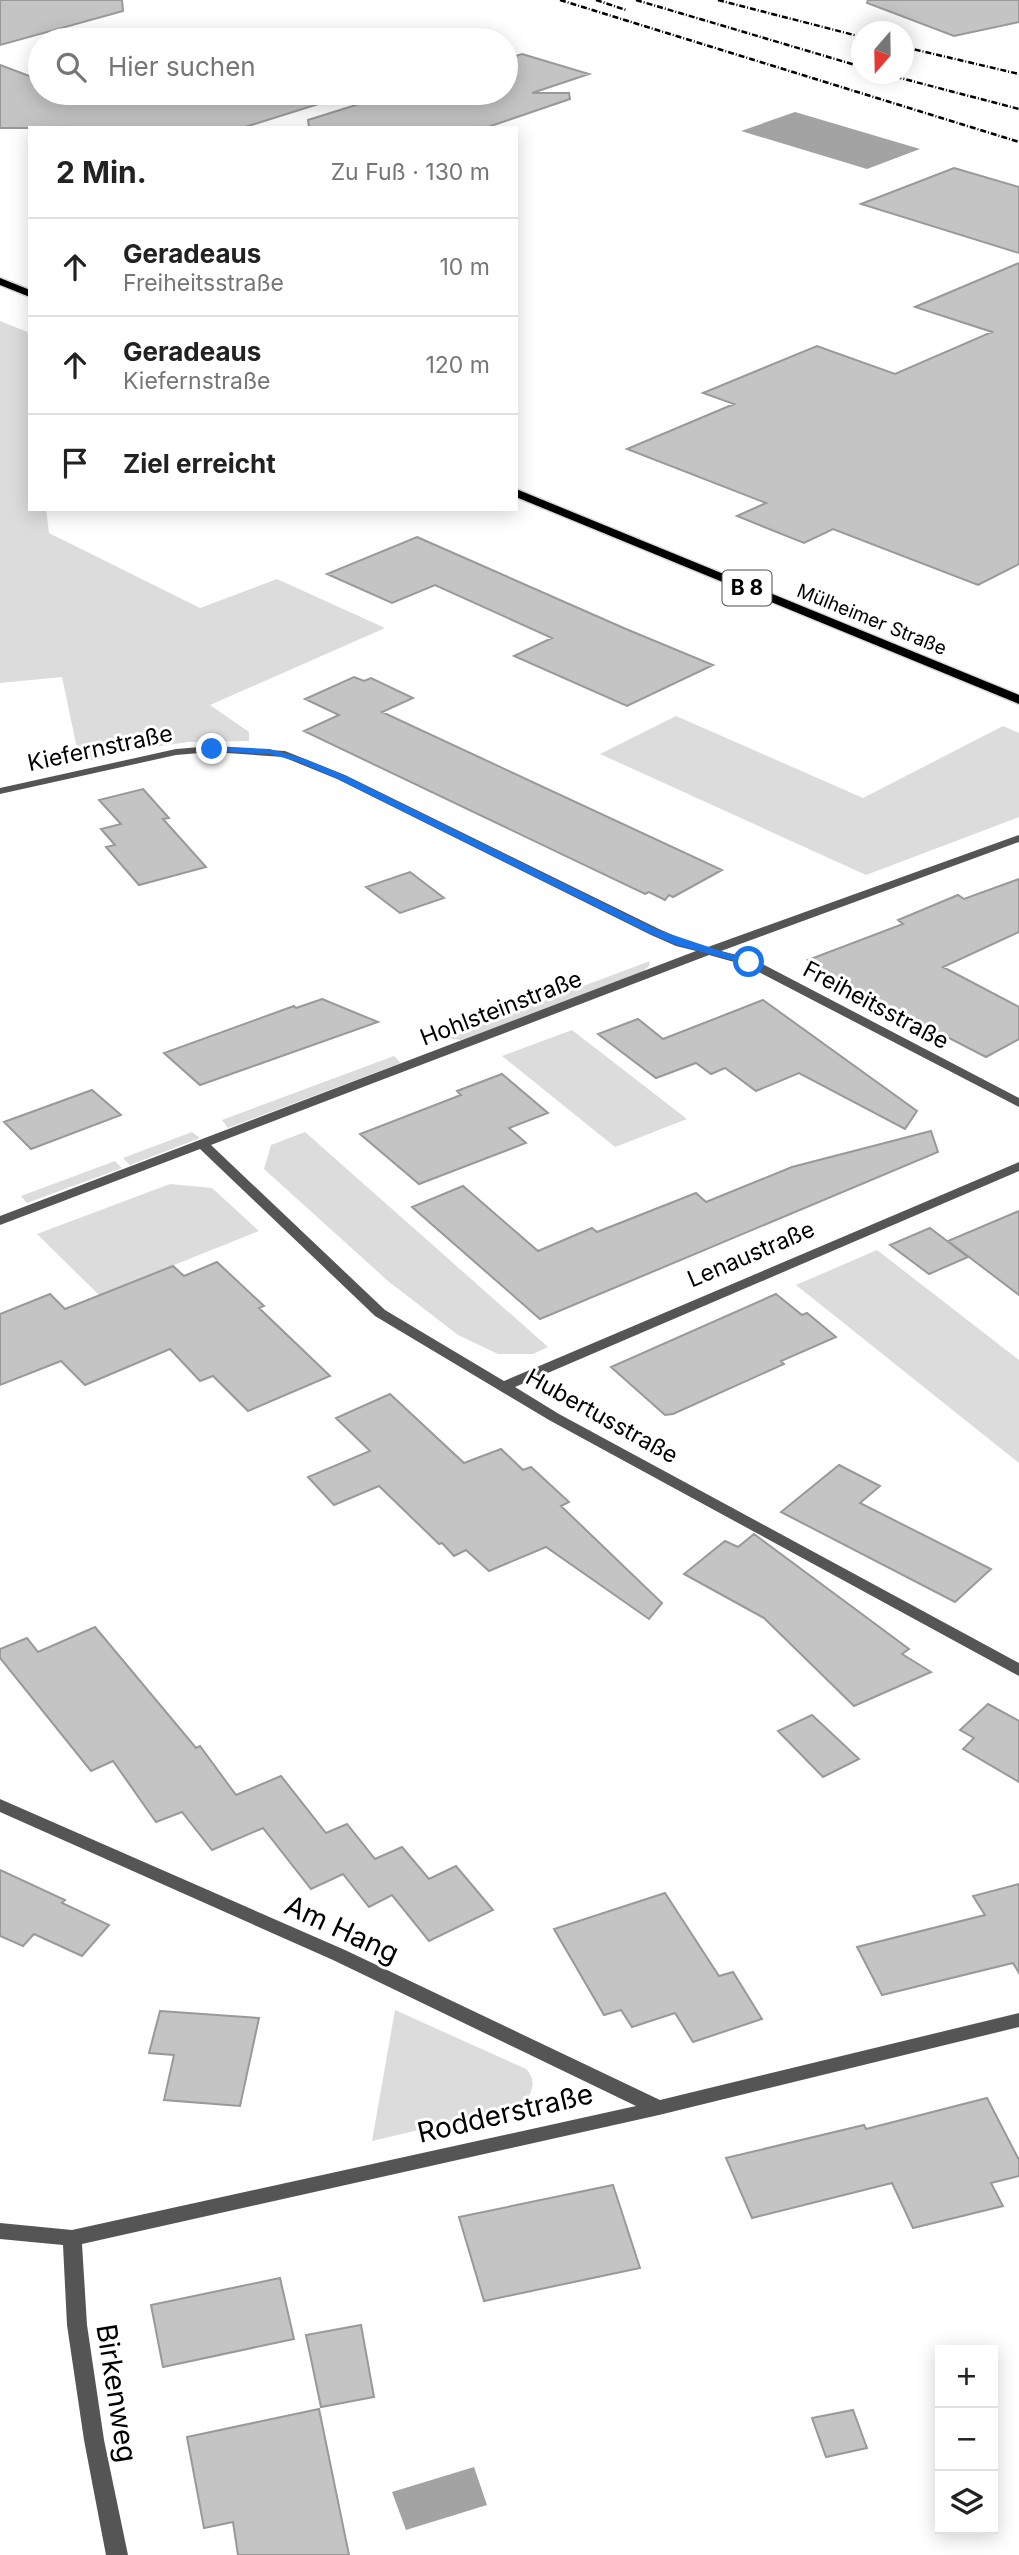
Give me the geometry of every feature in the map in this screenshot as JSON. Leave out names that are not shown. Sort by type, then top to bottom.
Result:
[{"type":"main road","points":[[0,281],[28,292]]},
{"type":"main road","name":"Mülheimer Straße","points":[[518,494],[1019,700]]},
{"type":"street","name":"Kiefernstraße","points":[[0,791],[176,752],[212,749],[285,754],[363,788],[655,932],[680,943],[712,950]]},
{"type":"street","name":"Hohlsteinstraße","points":[[0,1221],[712,950],[1019,838]]},
{"type":"street","name":"Freiheitsstraße","points":[[712,950],[749,962],[1019,1103]]},
{"type":"street","name":"Hubertusstraße","points":[[203,1145],[380,1313],[502,1387],[1019,1670]]},
{"type":"street","name":"Lenaustraße","points":[[502,1387],[1019,1166]]},
{"type":"street","name":"Am Hang","points":[[0,1805],[340,1955],[659,2108]]},
{"type":"street","name":"Rodderstraße","points":[[0,2231],[72,2238],[659,2108],[1019,2020]]},
{"type":"street","name":"Birkenweg","points":[[72,2238],[77,2325],[94,2440],[117,2555]]},
{"type":"shaded area","points":[[795,112],[920,149],[867,169],[741,131]]},
{"type":"shaded area","points":[[0,321],[28,332],[28,511],[46,511],[49,533],[200,608],[277,579],[385,628],[210,705],[249,732],[249,741],[188,742],[135,750],[80,763],[62,677],[0,683]]},
{"type":"shaded area","points":[[676,716],[863,798],[1003,726],[1019,733],[1019,817],[866,875],[600,754]]},
{"type":"shaded area","points":[[650,961],[649,966],[640,974],[461,1040],[445,1038]]},
{"type":"shaded area","points":[[572,1030],[687,1119],[615,1147],[502,1056]]},
{"type":"shaded area","points":[[394,1056],[401,1063],[228,1128],[222,1120]]},
{"type":"shaded area","points":[[192,1132],[200,1138],[130,1165],[123,1158]]},
{"type":"shaded area","points":[[305,1132],[548,1347],[533,1354],[498,1354],[458,1335],[388,1281],[264,1169],[271,1145]]},
{"type":"shaded area","points":[[115,1161],[122,1168],[27,1203],[21,1196]]},
{"type":"shaded area","points":[[170,1184],[212,1188],[259,1231],[99,1295],[37,1234]]},
{"type":"shaded area","points":[[877,1250],[1019,1360],[1019,1463],[796,1285]]},
{"type":"shaded area","points":[[395,2010],[526,2069],[533,2083],[528,2097],[521,2106],[372,2141]]},
{"type":"shaded area","points":[[474,2467],[487,2505],[406,2530],[392,2492]]},
{"type":"building","points":[[0,0],[122,0],[123,11],[62,28],[28,28],[28,37],[0,45]]},
{"type":"building","points":[[868,0],[1019,0],[1019,22],[954,36],[867,3]]},
{"type":"building","points":[[522,54],[589,74],[532,93],[569,93],[570,99],[491,126],[309,126],[308,120],[356,105],[518,105],[518,55]]},
{"type":"building","points":[[0,65],[28,76],[28,105],[315,105],[248,126],[0,128]]},
{"type":"building","points":[[954,168],[1019,187],[1019,253],[861,204]]},
{"type":"building","points":[[1019,263],[1019,564],[978,585],[833,529],[804,543],[737,516],[766,503],[627,449],[734,404],[703,393],[817,346],[895,374],[992,332],[915,307]]},
{"type":"building","points":[[417,537],[713,665],[627,706],[514,656],[552,638],[435,585],[392,603],[327,574]]},
{"type":"building","points":[[354,677],[364,681],[371,678],[413,698],[382,712],[722,870],[673,897],[669,895],[665,900],[649,892],[645,894],[304,731],[339,715],[305,699]]},
{"type":"building","points":[[143,789],[169,818],[163,819],[206,867],[139,885],[106,847],[115,845],[101,829],[121,824],[99,800]]},
{"type":"building","points":[[410,872],[444,898],[400,913],[366,887]]},
{"type":"building","points":[[1019,879],[1019,932],[943,967],[1019,1007],[1019,1039],[986,1057],[842,983],[808,960],[903,924],[898,920],[958,895],[964,899]]},
{"type":"building","points":[[322,999],[378,1022],[200,1085],[164,1053],[294,1006],[296,1008]]},
{"type":"building","points":[[763,1000],[917,1111],[905,1129],[799,1073],[756,1091],[725,1068],[711,1074],[696,1063],[656,1078],[598,1034],[638,1019],[663,1039]]},
{"type":"building","points":[[502,1074],[548,1113],[509,1128],[526,1143],[419,1184],[360,1134],[461,1095],[457,1091]]},
{"type":"building","points":[[92,1090],[121,1115],[31,1149],[4,1122]]},
{"type":"building","points":[[931,1131],[938,1152],[540,1319],[412,1207],[463,1186],[538,1251],[592,1228],[597,1232],[696,1193],[706,1202],[792,1167]]},
{"type":"building","points":[[1019,1211],[1019,1295],[948,1241]]},
{"type":"building","points":[[930,1228],[968,1257],[929,1274],[890,1245]]},
{"type":"building","points":[[217,1262],[264,1306],[259,1308],[330,1376],[248,1411],[213,1376],[200,1381],[170,1349],[85,1385],[61,1361],[0,1385],[0,1314],[50,1294],[65,1309],[173,1266],[184,1276]]},
{"type":"building","points":[[776,1294],[802,1315],[807,1313],[836,1337],[781,1361],[784,1364],[673,1414],[665,1415],[611,1367]]},
{"type":"building","points":[[390,1394],[464,1463],[501,1449],[523,1470],[531,1467],[569,1502],[561,1506],[662,1603],[649,1619],[546,1547],[489,1571],[466,1550],[454,1556],[379,1486],[334,1505],[308,1477],[370,1451],[336,1418]]},
{"type":"building","points":[[839,1465],[880,1486],[860,1503],[991,1569],[955,1602],[781,1512]]},
{"type":"building","points":[[754,1534],[909,1649],[902,1654],[931,1672],[854,1706],[764,1618],[684,1574],[725,1541],[738,1547]]},
{"type":"building","points":[[95,1627],[196,1748],[200,1746],[236,1795],[281,1776],[326,1833],[347,1824],[375,1859],[402,1847],[429,1879],[456,1866],[493,1910],[429,1941],[392,1895],[369,1907],[343,1874],[311,1889],[263,1828],[212,1850],[182,1812],[156,1822],[113,1761],[91,1771],[0,1658],[0,1649],[27,1638],[38,1652]]},
{"type":"building","points":[[988,1704],[1019,1721],[1019,1782],[963,1749],[974,1738],[960,1730]]},
{"type":"building","points":[[812,1715],[859,1759],[823,1777],[778,1731]]},
{"type":"building","points":[[0,1870],[65,1900],[62,1903],[109,1925],[82,1956],[34,1934],[23,1946],[0,1936]]},
{"type":"building","points":[[1019,1884],[1019,1973],[1013,1963],[882,1995],[857,1947],[985,1915],[973,1896]]},
{"type":"building","points":[[665,1893],[719,1976],[733,1972],[762,2019],[693,2042],[675,2013],[632,2027],[621,2010],[604,2015],[554,1929]]},
{"type":"building","points":[[160,2011],[259,2018],[240,2106],[164,2100],[174,2055],[149,2053]]},
{"type":"building","points":[[987,2098],[1019,2160],[1019,2176],[991,2183],[1003,2206],[913,2228],[892,2183],[752,2218],[726,2158],[864,2125],[866,2129]]},
{"type":"building","points":[[613,2185],[640,2268],[484,2301],[459,2217]]},
{"type":"building","points":[[280,2278],[294,2339],[163,2367],[151,2305]]},
{"type":"building","points":[[361,2325],[374,2397],[321,2407],[306,2335]]},
{"type":"building","points":[[319,2409],[349,2555],[238,2555],[233,2522],[204,2528],[187,2437]]},
{"type":"building","points":[[853,2410],[867,2448],[826,2457],[812,2418]]},
{"type":"railway","points":[[560,0],[1019,142]]},
{"type":"railway","points":[[596,0],[626,10]]},
{"type":"railway","points":[[636,0],[851,64]]},
{"type":"railway","points":[[718,0],[851,34]]},
{"type":"railway","points":[[914,49],[1019,74]]},
{"type":"railway","points":[[914,82],[1019,109]]},
{"type":"route","points":[[212,749],[285,754],[341,777],[655,932],[680,943],[749,962]]}]
